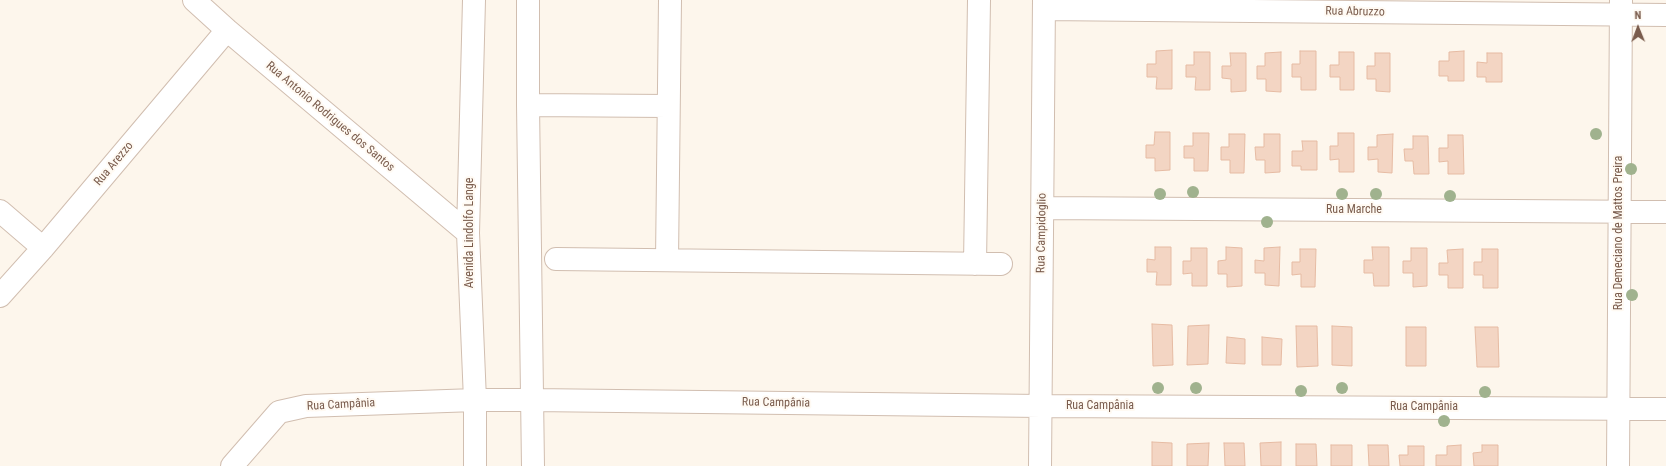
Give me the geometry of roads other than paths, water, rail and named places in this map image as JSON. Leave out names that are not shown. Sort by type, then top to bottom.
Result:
[{"type":"street","name":"Rua Antonio Rodrigues dos Santos","points":[[194,0],[227,30],[468,232]]},
{"type":"street","name":"Avenida Lindolfo Lange","points":[[474,0],[468,232],[475,400],[475,466]]},
{"type":"street","points":[[528,0],[533,466]]},
{"type":"street","points":[[667,260],[670,0]]},
{"type":"street","points":[[975,264],[979,0]]},
{"type":"street","name":"Rua Abruzzo","points":[[1044,5],[1621,7],[1666,14]]},
{"type":"street","name":"Rua Campidoglio","points":[[1040,466],[1044,5]]},
{"type":"street","name":"Rua Demeciano de Mattos Preira","points":[[1618,466],[1621,7]]},
{"type":"street","name":"Rua Arezzo","points":[[0,296],[43,248],[227,30]]},
{"type":"street","points":[[528,106],[668,106]]},
{"type":"street","name":"Rua Marche","points":[[1043,208],[1666,212]]},
{"type":"street","points":[[0,211],[43,248]]},
{"type":"street","points":[[556,259],[1001,264]]},
{"type":"street","name":"Rua Campânia","points":[[232,466],[279,412],[306,406],[475,400],[533,400],[1041,406],[1666,408]]}]
